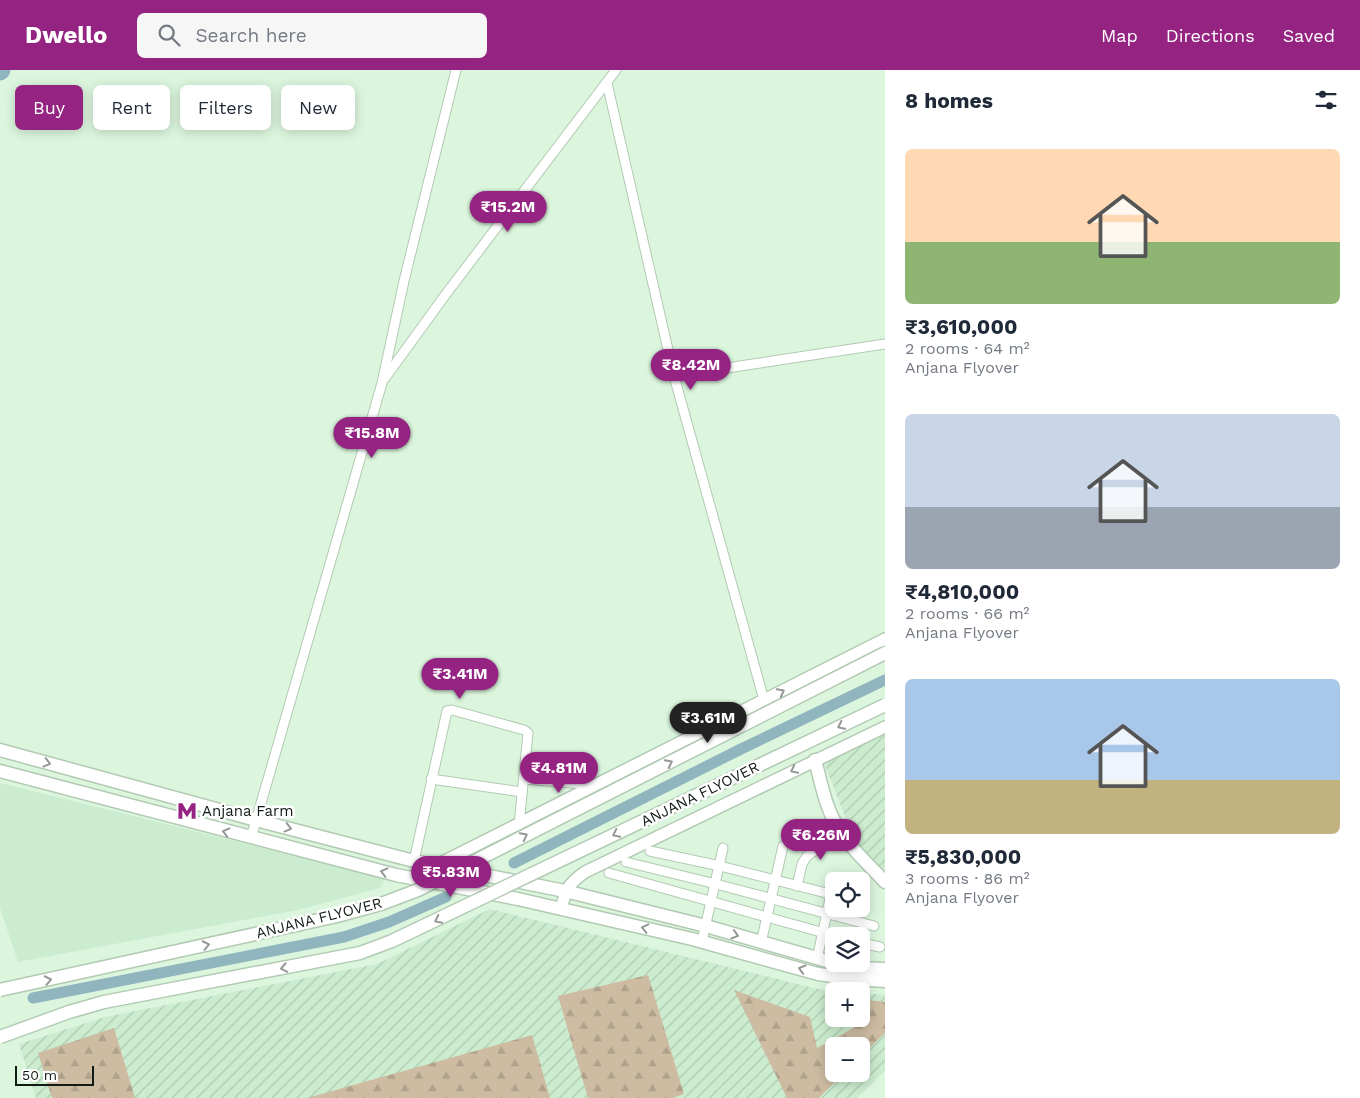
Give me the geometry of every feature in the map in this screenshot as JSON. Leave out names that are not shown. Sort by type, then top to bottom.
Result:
[{"type":"main road","name":"ANJANA FLYOVER","points":[[0,990],[337,916],[381,904],[418,890],[885,653]]},
{"type":"main road","name":"ANJANA FLYOVER","points":[[0,1037],[104,1002],[360,953],[392,941],[885,705]]},
{"type":"main road","points":[[0,750],[414,861],[565,891],[706,926],[825,961]]},
{"type":"main road","points":[[815,760],[830,815],[842,834],[885,882]]},
{"type":"main road","points":[[0,771],[251,838],[411,878],[562,909],[702,941],[818,974],[885,981]]},
{"type":"main road","points":[[870,968],[885,969]]},
{"type":"street","points":[[251,838],[382,383],[404,281],[456,70]]},
{"type":"street","points":[[382,383],[446,294],[616,70]]},
{"type":"street","points":[[607,83],[674,376],[764,700]]},
{"type":"street","points":[[674,376],[885,344]]},
{"type":"street","points":[[411,878],[885,639]]},
{"type":"street","points":[[414,861],[447,711],[452,710],[528,732],[519,825]]},
{"type":"street","points":[[562,909],[565,891],[572,881],[585,872],[885,727]]},
{"type":"street","points":[[431,779],[522,792]]},
{"type":"street","points":[[524,779],[597,785]]},
{"type":"street","points":[[797,886],[802,864],[807,856],[842,834]]},
{"type":"street","points":[[761,943],[784,846]]},
{"type":"street","points":[[702,941],[723,848]]},
{"type":"street","points":[[650,851],[720,866],[825,893]]},
{"type":"street","points":[[626,862],[825,913]]},
{"type":"street","points":[[609,873],[825,934]]},
{"type":"street","points":[[817,959],[826,917]]},
{"type":"street","points":[[839,917],[874,926]]},
{"type":"street","points":[[870,945],[880,947]]},
{"type":"shaded area","points":[[885,730],[885,873],[855,841],[822,758]]},
{"type":"shaded area","points":[[0,783],[385,878],[380,888],[298,910],[18,962],[0,908]]},
{"type":"shaded area","points":[[490,909],[825,990],[825,1027],[870,1027],[870,994],[885,995],[885,1071],[857,1098],[36,1098],[19,1044],[105,1017],[377,964]]},
{"type":"green space","points":[[648,975],[684,1094],[673,1098],[588,1098],[558,996]]},
{"type":"green space","points":[[734,990],[810,1017],[817,1048],[825,1044],[825,1082],[835,1082],[819,1098],[787,1098]]},
{"type":"green space","points":[[870,1000],[885,1002],[885,1033],[870,1047],[870,1037],[837,1037],[855,1027],[870,1027]]},
{"type":"green space","points":[[114,1028],[135,1098],[52,1098],[38,1053]]},
{"type":"green space","points":[[532,1035],[550,1098],[307,1098]]},
{"type":"waterway","points":[[514,863],[739,750],[885,680]]},
{"type":"waterway","points":[[33,998],[344,937],[389,922],[446,897]]},
{"type":"place","name":"Anjana Farm","points":[[187,811]]}]
